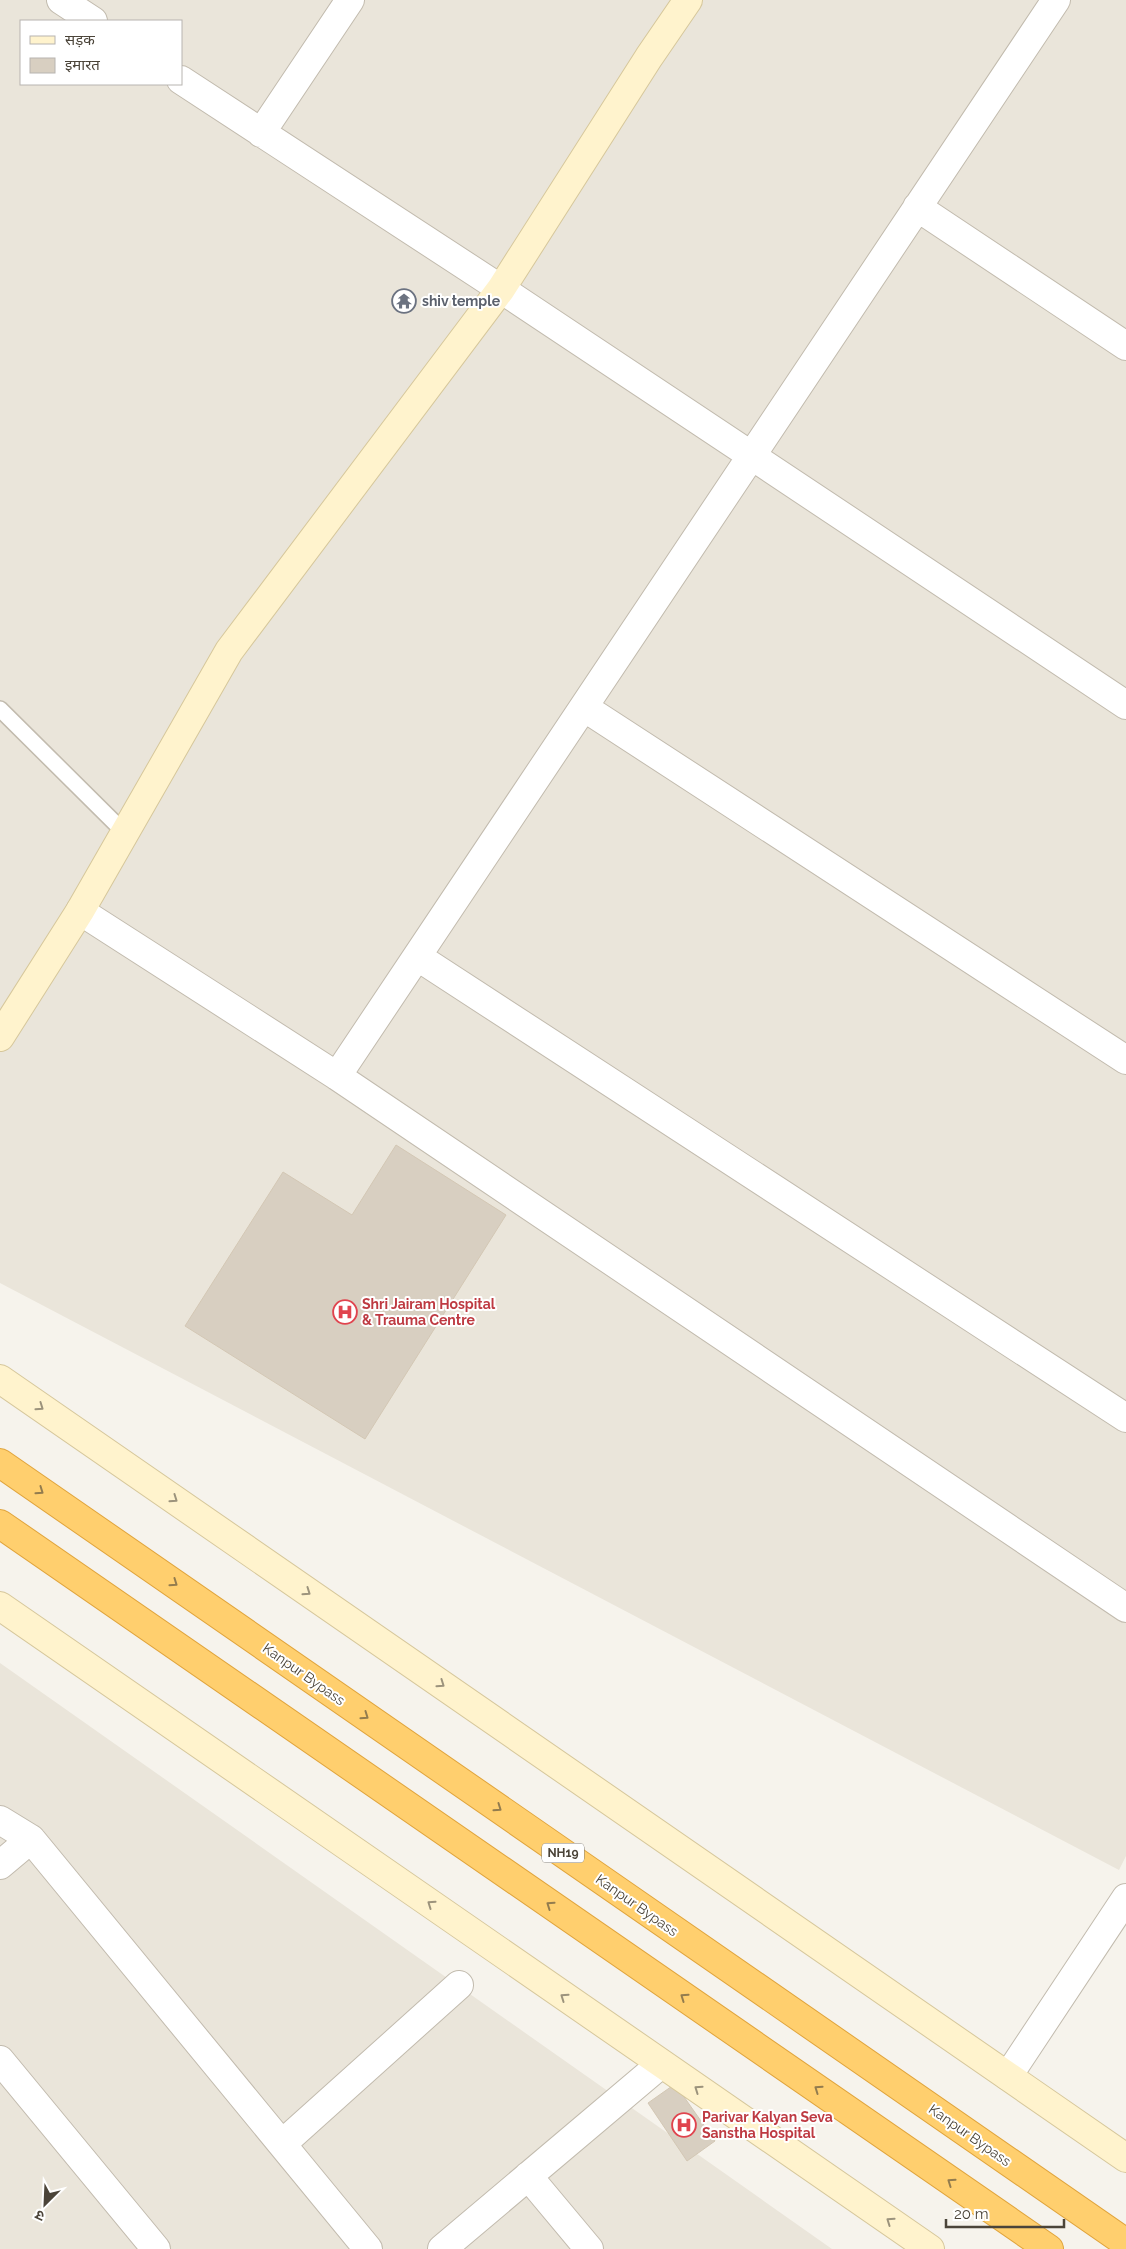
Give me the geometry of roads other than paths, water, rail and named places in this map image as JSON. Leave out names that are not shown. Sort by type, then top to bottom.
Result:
[{"type":"highway","name":"Kanpur Bypass","points":[[0,1463],[1126,2243]]},
{"type":"highway","points":[[0,1524],[1049,2249]]},
{"type":"main road","points":[[0,1037],[80,910],[229,651],[501,289],[649,57],[688,0]]},
{"type":"main road","points":[[0,1379],[1126,2158]]},
{"type":"main road","points":[[0,1606],[930,2249]]},
{"type":"street","points":[[61,0],[91,20]]},
{"type":"street","points":[[261,133],[350,0]]},
{"type":"street","points":[[338,1076],[1056,0]]},
{"type":"street","points":[[182,81],[501,289],[752,458],[1126,705]]},
{"type":"street","points":[[917,207],[1126,346]]},
{"type":"street","points":[[585,708],[1126,1060]]},
{"type":"street","points":[[80,910],[338,1076],[1126,1608]]},
{"type":"street","points":[[418,957],[1126,1418]]},
{"type":"street","points":[[0,1820],[31,1839],[368,2249]]},
{"type":"street","points":[[0,1865],[31,1839]]},
{"type":"street","points":[[1008,2076],[1126,1898]]},
{"type":"street","points":[[282,2144],[459,1985]]},
{"type":"street","points":[[0,2060],[156,2249]]},
{"type":"street","points":[[442,2249],[661,2064]]},
{"type":"street","points":[[528,2176],[589,2249]]},
{"type":"lane","points":[[0,709],[125,833]]},
{"type":"place","name":"shiv temple","points":[[404,301]]},
{"type":"place","name":"Shri Jairam Hospital & Trauma Centre","points":[[345,1312]]},
{"type":"place","name":"Parivar Kalyan Seva Sanstha Hospital","points":[[684,2125]]}]
